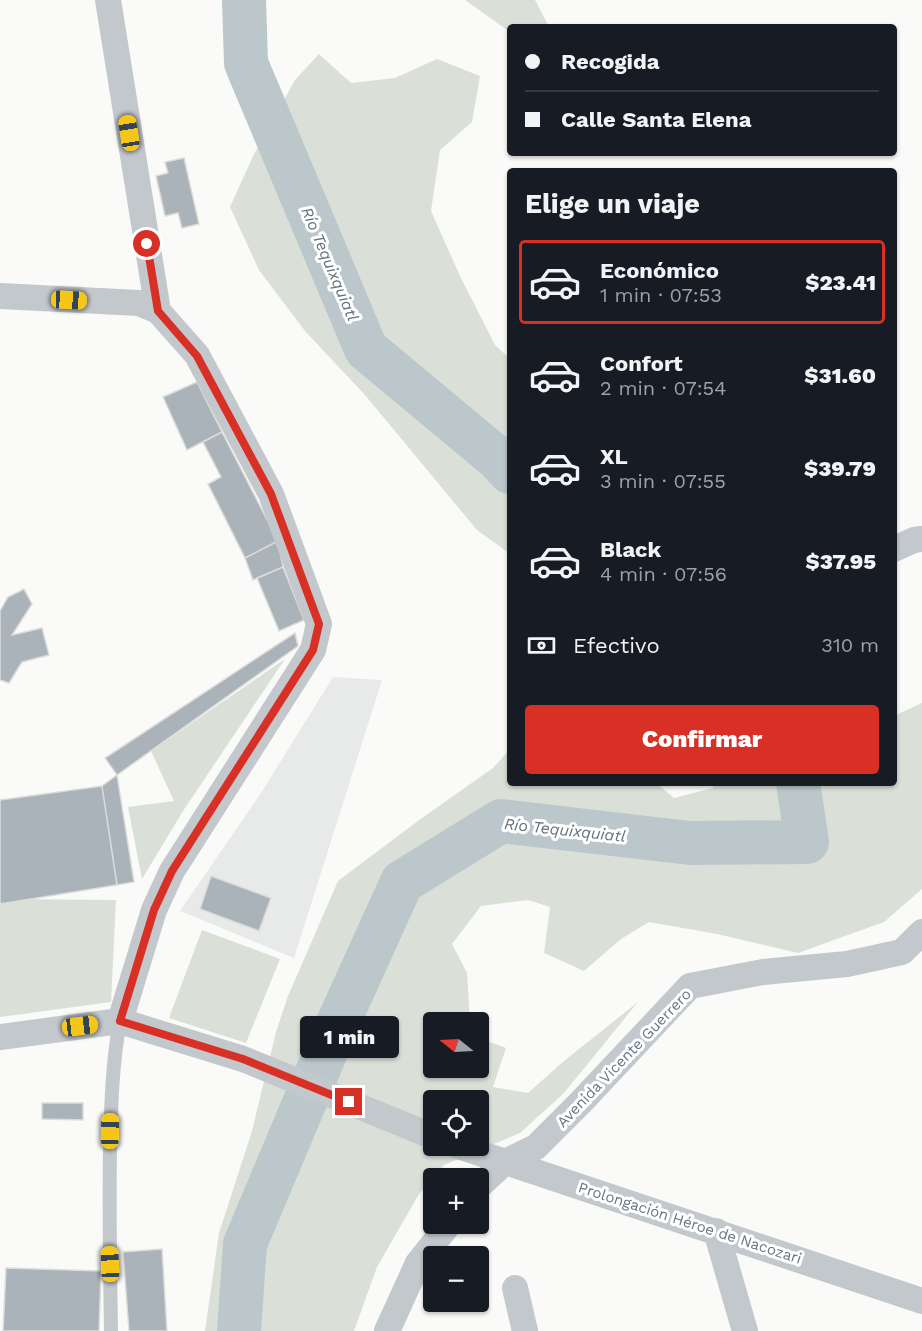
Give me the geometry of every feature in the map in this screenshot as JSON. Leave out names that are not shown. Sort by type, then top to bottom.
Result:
[{"type":"street","points":[[108,0],[158,311]]},
{"type":"street","points":[[0,296],[139,303],[158,311],[197,356],[271,494],[319,624],[313,650],[172,871],[154,910],[120,1021]]},
{"type":"street","points":[[897,548],[922,539]]},
{"type":"street","name":"Avenida Vicente Guerrero","points":[[489,1177],[505,1162],[536,1147],[690,986],[763,972],[847,964],[902,952],[922,932]]},
{"type":"street","points":[[0,1036],[120,1021],[243,1059],[423,1133]]},
{"type":"street","name":"Prolongación Héroe de Nacozari","points":[[487,1156],[922,1301]]},
{"type":"street","points":[[716,1231],[745,1331]]},
{"type":"street","points":[[387,1331],[418,1263],[441,1234]]},
{"type":"street","points":[[515,1288],[525,1331]]},
{"type":"lane","points":[[111,1331],[109,1219],[111,1088],[120,1021]]},
{"type":"shaded area","points":[[465,0],[535,0],[547,24],[507,24],[507,30]]},
{"type":"shaded area","points":[[319,54],[351,83],[395,78],[437,59],[480,76],[472,122],[440,150],[431,211],[460,276],[495,345],[507,356],[507,552],[477,530],[365,395],[305,331],[259,270],[230,207],[254,154],[295,80]]},
{"type":"shaded area","points":[[285,659],[183,811],[142,879],[128,807],[174,801],[151,751]]},
{"type":"shaded area","points":[[333,677],[382,680],[294,958],[180,911],[261,793]]},
{"type":"shaded area","points":[[922,703],[922,889],[884,922],[798,953],[717,934],[649,922],[621,939],[584,971],[544,953],[550,907],[528,900],[481,906],[452,944],[467,973],[469,1012],[423,1012],[423,1078],[489,1078],[489,1042],[506,1048],[493,1087],[528,1093],[638,1002],[564,1093],[520,1133],[489,1146],[489,1090],[423,1090],[423,1156],[465,1156],[441,1168],[423,1168],[423,1189],[377,1267],[354,1331],[205,1331],[219,1233],[252,1131],[276,1032],[288,996],[338,881],[493,768],[507,752],[507,786],[660,786],[674,798],[713,788],[713,786],[897,786],[897,715]]},
{"type":"shaded area","points":[[0,899],[116,900],[111,1002],[0,1017]]},
{"type":"shaded area","points":[[202,930],[280,959],[246,1043],[169,1018]]},
{"type":"building","points":[[184,158],[199,224],[182,228],[178,213],[165,216],[156,176],[168,173],[165,162]]},
{"type":"building","points":[[197,382],[222,432],[187,450],[163,397]]},
{"type":"building","points":[[222,432],[278,541],[245,558],[208,484],[221,477],[203,442]]},
{"type":"building","points":[[278,541],[283,567],[253,580],[245,558]]},
{"type":"building","points":[[283,567],[304,620],[279,631],[257,578]]},
{"type":"building","points":[[24,589],[32,604],[12,635],[42,628],[49,655],[22,662],[9,683],[0,680],[0,611],[8,597]]},
{"type":"building","points":[[295,633],[298,646],[117,775],[105,758]]},
{"type":"building","points":[[117,775],[134,882],[117,885],[102,786]]},
{"type":"building","points":[[102,786],[117,885],[0,904],[0,800]]},
{"type":"building","points":[[211,876],[271,898],[259,931],[200,909]]},
{"type":"building","points":[[42,1103],[83,1103],[83,1120],[42,1119]]},
{"type":"building","points":[[162,1249],[167,1331],[129,1331],[123,1252]]},
{"type":"building","points":[[6,1268],[101,1271],[99,1331],[3,1331]]},
{"type":"waterway","name":"Río Tequixquiatl","points":[[244,0],[246,63],[366,349],[507,469]]},
{"type":"waterway","name":"Río Tequixquiatl","points":[[239,1331],[245,1244],[338,1023],[402,882],[501,821],[690,843],[807,842],[798,786]]},
{"type":"route","points":[[147,244],[158,311],[197,356],[271,494],[319,624],[313,650],[172,871],[154,910],[120,1021],[243,1059],[349,1102]]}]
